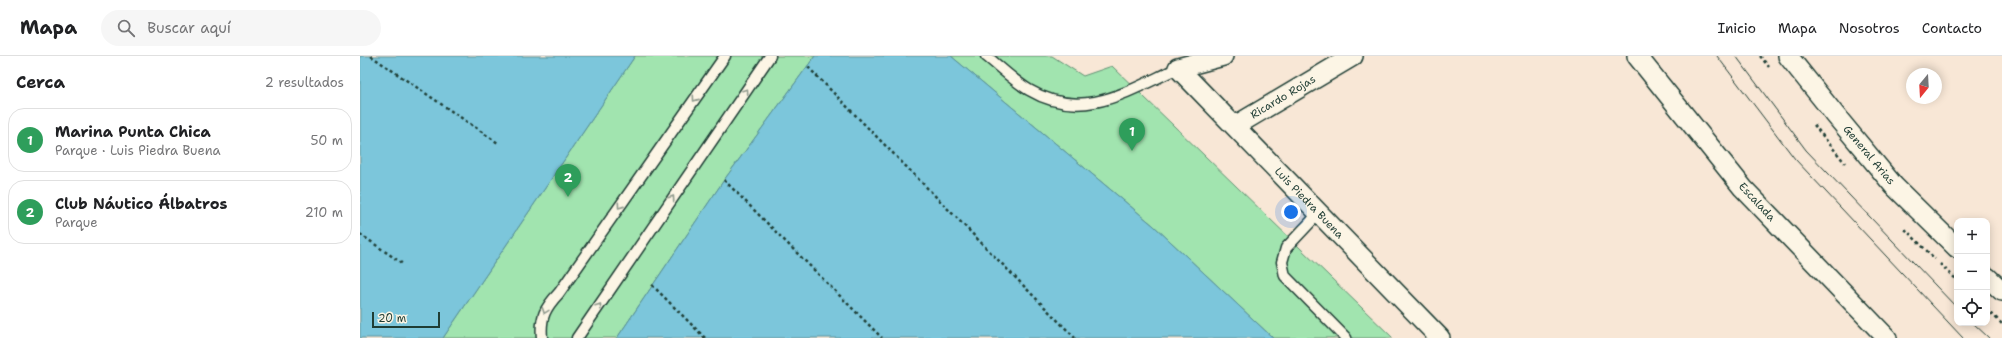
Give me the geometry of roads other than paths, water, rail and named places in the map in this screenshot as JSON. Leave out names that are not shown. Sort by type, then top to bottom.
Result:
[{"type":"street","points":[[1178,68],[1223,56]]},
{"type":"street","name":"Ricardo Rojas","points":[[1235,126],[1352,56]]},
{"type":"street","name":"Escalada","points":[[1637,56],[1743,188],[1887,338]]},
{"type":"street","name":"General Arias","points":[[1788,56],[1894,186],[1954,245]]},
{"type":"street","name":"Luis Piedra Buena","points":[[1178,68],[1440,338]]},
{"type":"lane","points":[[542,338],[541,326],[545,307],[559,293],[725,56]]},
{"type":"lane","points":[[577,338],[770,56]]},
{"type":"lane","points":[[986,56],[1029,90],[1058,102],[1075,105],[1110,99],[1178,68]]},
{"type":"lane","points":[[1318,213],[1286,248],[1282,262],[1285,276],[1346,338]]},
{"type":"water","points":[[360,56],[635,56],[443,338],[360,338]]},
{"type":"water","points":[[815,56],[951,56],[1154,226],[1273,338],[617,338],[724,180]]},
{"type":"tram line","points":[[1717,56],[1795,159],[1963,338]]},
{"type":"tram line","points":[[1736,56],[1806,150],[1954,305]]},
{"type":"tram line","points":[[1976,326],[1989,338]]},
{"type":"place","name":"Marina Punta Chica","points":[[1132,151]]},
{"type":"place","name":"Club Náutico Álbatros","points":[[568,197]]}]
